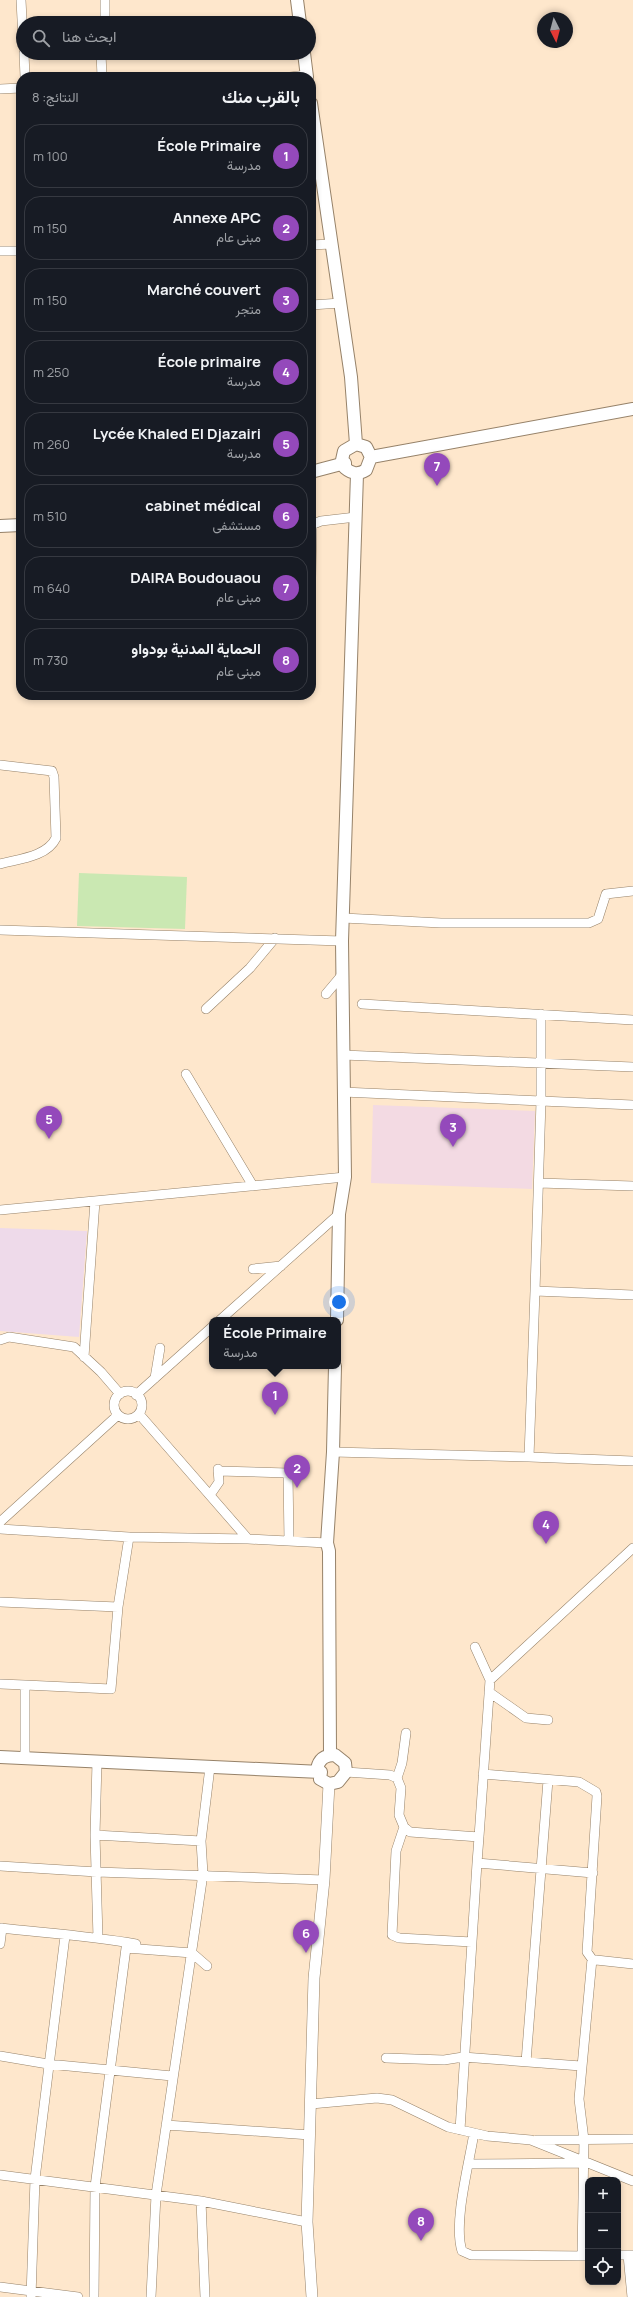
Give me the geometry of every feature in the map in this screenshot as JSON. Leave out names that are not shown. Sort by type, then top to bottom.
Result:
[{"type":"main road","points":[[297,0],[299,16]]},
{"type":"main road","points":[[305,60],[306,72]]},
{"type":"main road","points":[[316,138],[351,377],[356,444]]},
{"type":"main road","points":[[371,456],[633,409]]},
{"type":"main road","points":[[356,444],[366,448],[371,456],[369,466],[366,470],[357,474]]},
{"type":"main road","points":[[346,462],[342,460],[344,451],[356,444]]},
{"type":"main road","points":[[316,471],[346,462]]},
{"type":"main road","points":[[346,462],[345,468],[357,474]]},
{"type":"main road","points":[[336,1317],[339,1214],[345,1177],[342,941],[357,474]]},
{"type":"main road","points":[[0,526],[16,525]]},
{"type":"main road","points":[[330,1755],[329,1551],[327,1543],[333,1452],[335,1369]]},
{"type":"main road","points":[[330,1755],[342,1760],[346,1772],[338,1782],[329,1784],[320,1778],[321,1772],[317,1769],[318,1764],[326,1756],[330,1755]]},
{"type":"main road","points":[[0,1757],[321,1772]]},
{"type":"street","points":[[21,0],[22,16]]},
{"type":"street","points":[[105,0],[105,16]]},
{"type":"street","points":[[24,60],[25,72]]},
{"type":"street","points":[[101,60],[102,72]]},
{"type":"street","points":[[0,89],[16,88]]},
{"type":"street","points":[[316,245],[331,244]]},
{"type":"street","points":[[0,251],[16,251]]},
{"type":"street","points":[[316,305],[340,303]]},
{"type":"street","points":[[316,523],[321,521],[356,517]]},
{"type":"street","points":[[0,765],[52,771],[54,777],[56,838],[52,846],[45,851],[0,864]]},
{"type":"street","points":[[343,918],[440,923],[589,923],[598,919],[606,894],[633,892]]},
{"type":"street","points":[[0,930],[342,941]]},
{"type":"street","points":[[206,1009],[250,968],[275,938]]},
{"type":"street","points":[[326,994],[342,975]]},
{"type":"street","points":[[362,1004],[633,1020]]},
{"type":"street","points":[[529,1457],[539,1183],[541,1014]]},
{"type":"street","points":[[343,1055],[633,1068]]},
{"type":"street","points":[[186,1074],[253,1186]]},
{"type":"street","points":[[343,1092],[633,1105]]},
{"type":"street","points":[[0,1210],[345,1177]]},
{"type":"street","points":[[539,1183],[633,1186]]},
{"type":"street","points":[[84,1356],[95,1201]]},
{"type":"street","points":[[223,1317],[339,1214]]},
{"type":"street","points":[[253,1269],[281,1266]]},
{"type":"street","points":[[535,1291],[633,1295]]},
{"type":"street","points":[[136,1395],[209,1330]]},
{"type":"street","points":[[0,1340],[9,1337],[74,1347],[120,1394]]},
{"type":"street","points":[[155,1378],[160,1348]]},
{"type":"street","points":[[128,1392],[136,1395],[141,1402],[138,1414],[131,1419],[118,1415],[115,1402],[120,1394],[128,1392]]},
{"type":"street","points":[[138,1414],[248,1539]]},
{"type":"street","points":[[0,1522],[118,1415]]},
{"type":"street","points":[[333,1452],[633,1461]]},
{"type":"street","points":[[210,1495],[219,1482],[218,1470],[288,1473],[289,1541]]},
{"type":"street","points":[[0,1529],[128,1537],[248,1539],[327,1543]]},
{"type":"street","points":[[0,1684],[112,1690],[118,1607],[128,1537]]},
{"type":"street","points":[[490,1680],[633,1548]]},
{"type":"street","points":[[0,1602],[118,1607]]},
{"type":"street","points":[[460,2130],[463,2057],[490,1680],[475,1647]]},
{"type":"street","points":[[25,1685],[25,1757]]},
{"type":"street","points":[[489,1692],[526,1718],[548,1720]]},
{"type":"street","points":[[397,1778],[404,1758],[406,1733]]},
{"type":"street","points":[[97,1762],[94,1835],[97,1872],[98,1938]]},
{"type":"street","points":[[151,2297],[156,2195],[172,2076],[203,1874],[201,1840],[210,1767]]},
{"type":"street","points":[[346,1772],[390,1774],[397,1778],[401,1788],[399,1815],[404,1827],[416,1834],[479,1837]]},
{"type":"street","points":[[474,2133],[462,2203],[460,2245],[464,2253],[471,2255],[585,2256],[584,2140],[579,2098],[592,1959],[587,1947],[597,1796],[596,1792],[579,1782],[483,1774]]},
{"type":"street","points":[[526,2062],[548,1780]]},
{"type":"street","points":[[312,2297],[307,2222],[314,1978],[324,1880],[329,1784]]},
{"type":"street","points":[[404,1827],[396,1851],[392,1935],[399,1938],[472,1942]]},
{"type":"street","points":[[94,1835],[201,1840]]},
{"type":"street","points":[[477,1863],[593,1872]]},
{"type":"street","points":[[0,1866],[97,1872],[203,1874],[324,1880]]},
{"type":"street","points":[[0,1944],[1,1928],[65,1936],[98,1938],[192,1953],[206,1966]]},
{"type":"street","points":[[32,2294],[35,2179],[65,1936]]},
{"type":"street","points":[[94,2297],[95,2187],[126,1948],[192,1953]]},
{"type":"street","points":[[592,1959],[633,1964]]},
{"type":"street","points":[[0,2056],[48,2064],[172,2076]]},
{"type":"street","points":[[386,2058],[444,2060],[463,2057],[581,2066]]},
{"type":"street","points":[[311,2104],[377,2098],[392,2100],[448,2127],[474,2133],[532,2140],[633,2139]]},
{"type":"street","points":[[166,2125],[310,2135]]},
{"type":"street","points":[[532,2140],[583,2163],[633,2182]]},
{"type":"street","points":[[469,2164],[583,2163]]},
{"type":"street","points":[[0,2175],[202,2201],[307,2222]]},
{"type":"street","points":[[202,2201],[205,2297]]},
{"type":"street","points":[[626,2255],[632,2297]]},
{"type":"street","points":[[0,2287],[32,2294],[78,2297]]},
{"type":"shaded area","points":[[373,1105],[535,1111],[532,1189],[371,1183]]},
{"type":"shaded area","points":[[0,1228],[87,1231],[79,1337],[0,1331]]},
{"type":"green space","points":[[79,873],[187,877],[185,929],[77,926]]},
{"type":"place","name":"DAIRA Boudouaou","points":[[437,486]]},
{"type":"place","name":"Lycée Khaled El Djazairi","points":[[49,1139]]},
{"type":"place","name":"Marché couvert","points":[[453,1147]]},
{"type":"place","name":"École Primaire","points":[[275,1415]]},
{"type":"place","name":"Annexe APC","points":[[297,1488]]},
{"type":"place","name":"École primaire","points":[[546,1544]]},
{"type":"place","name":"cabinet médical","points":[[306,1953]]},
{"type":"place","name":"الحماية المدنية بودواو","points":[[421,2241]]}]
